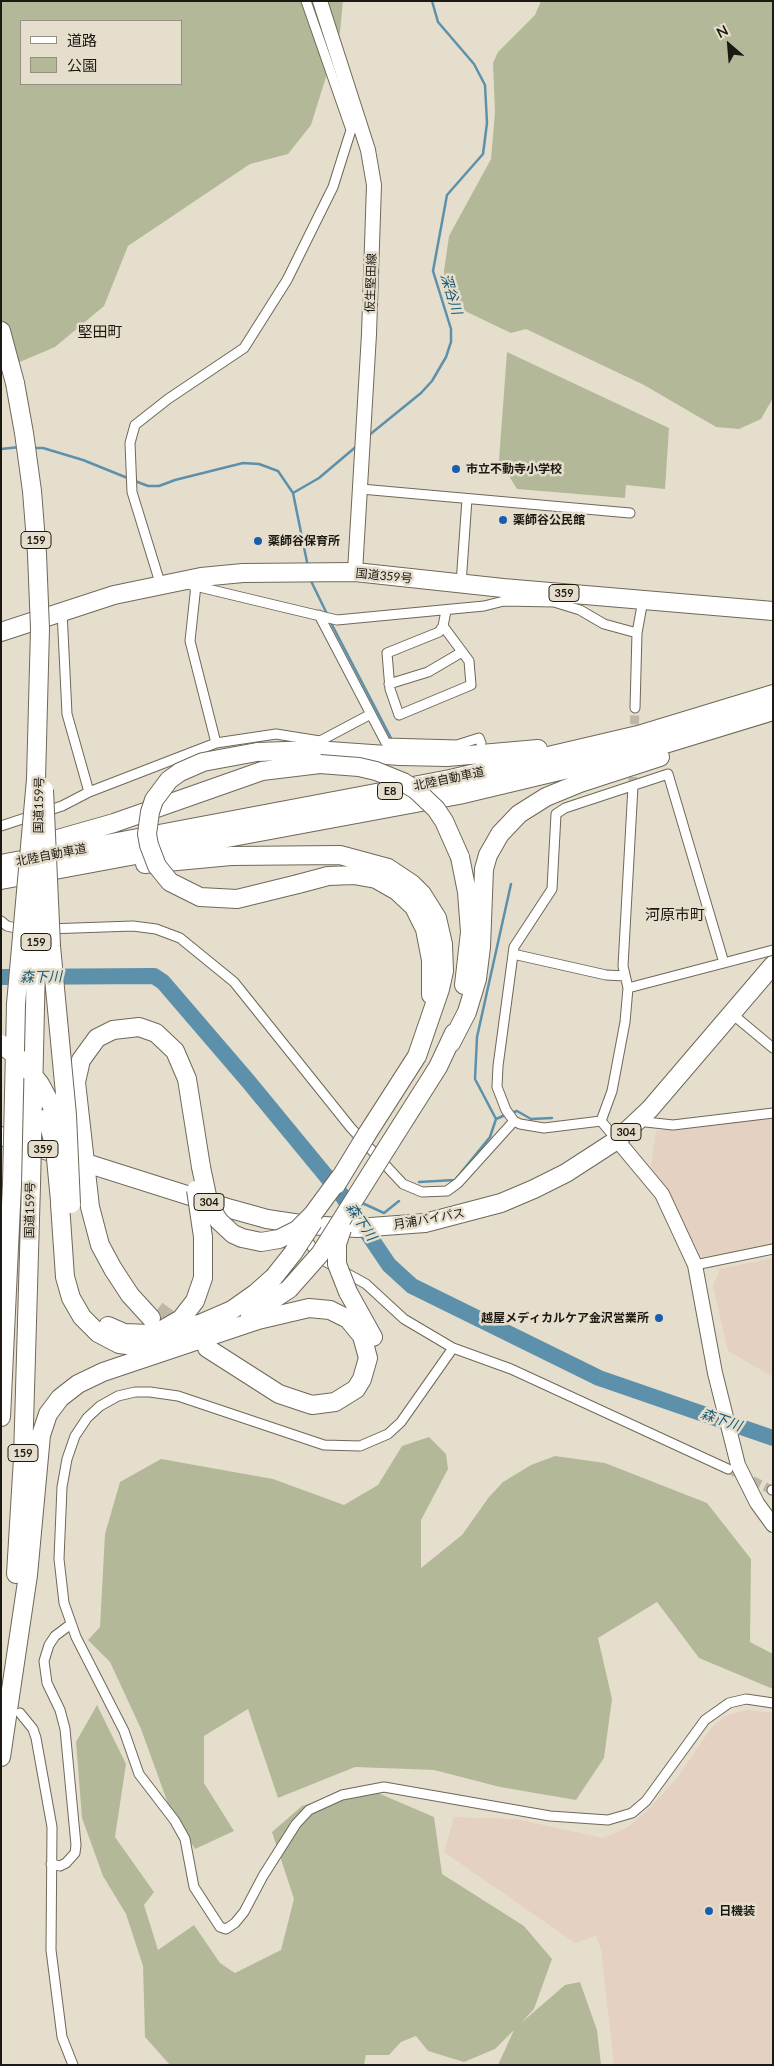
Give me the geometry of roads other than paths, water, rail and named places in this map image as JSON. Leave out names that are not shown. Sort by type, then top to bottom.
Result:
[{"type":"highway","name":"国道159号","points":[[1,331],[15,383],[24,433],[37,554],[40,740],[31,1185],[23,1458],[16,1576],[1,1721]]},
{"type":"highway","name":"国道359号","points":[[1,632],[114,595],[201,577],[243,573],[355,572],[461,584],[508,595],[643,600],[773,611]]},
{"type":"highway","points":[[428,1028],[431,985],[429,943],[421,918],[406,898],[387,884],[354,874],[328,876],[238,899],[200,898],[170,882],[157,866],[149,844],[147,834],[150,812],[154,800],[169,780],[180,772],[203,762],[257,752],[314,750],[447,757],[514,752],[649,727],[773,693]]},
{"type":"highway","name":"北陸自動車道","points":[[1,864],[460,777],[638,735],[773,693]]},
{"type":"highway","name":"国道159号","points":[[1,1417],[12,1184],[19,959],[32,832],[39,699]]},
{"type":"highway","points":[[362,1188],[337,1244],[336,1264],[348,1292],[372,1333],[377,1359],[374,1378],[357,1401],[338,1411],[319,1414],[288,1407],[205,1345],[289,1289],[320,1254],[452,1043],[467,1012],[477,980],[482,946],[484,869],[493,844],[509,823],[532,805],[562,789],[679,750],[773,712]]},
{"type":"highway","name":"北陸自動車道","points":[[1,880],[459,795],[639,752],[773,712]]},
{"type":"highway","name":"159","points":[[40,740],[54,983],[67,1115],[65,1204]]},
{"type":"highway","points":[[1,854],[114,824],[262,771],[320,764],[358,767],[397,779],[416,790],[436,809],[444,821],[460,857],[469,911],[469,951],[461,1010],[452,1043]]},
{"type":"highway","name":"159","points":[[1,1112],[8,1082],[14,960],[25,870],[32,832]]},
{"type":"highway","points":[[1,884],[140,864],[231,856],[315,854],[374,862],[394,871],[422,894],[437,918],[443,944],[444,971],[428,1028],[416,1056],[293,1253],[274,1277],[245,1302],[202,1323],[160,1336],[136,1336],[124,1333]]},
{"type":"highway","name":"月浦バイパス","points":[[1,1136],[267,1219],[326,1226],[391,1227],[425,1223],[474,1211],[534,1189],[566,1173],[617,1140],[650,1108],[773,965]]},
{"type":"highway","name":"159","points":[[1,1056],[29,1086],[49,1122],[75,1268],[82,1292],[94,1314],[103,1323],[124,1333],[137,1334],[162,1330],[181,1319],[200,1291],[203,1278],[203,1237],[197,1167],[180,1091],[173,1066],[157,1046],[150,1041],[134,1036],[124,1037],[108,1044],[94,1056],[90,1065],[86,1092],[90,1164]]},
{"type":"highway","name":"159","points":[[1,1044],[31,1071],[55,1112],[64,1143],[65,1276],[71,1298],[82,1317],[98,1333],[119,1344],[142,1347],[205,1345],[279,1394],[312,1405],[335,1402],[356,1389],[362,1379],[368,1358],[362,1336],[355,1326],[340,1314],[320,1308],[309,1308],[282,1313],[205,1345],[89,1378],[68,1390],[48,1414],[40,1440],[28,1575],[1,1757]]},
{"type":"highway","points":[[90,1164],[92,1213],[100,1244],[121,1282],[154,1314]]},
{"type":"highway","points":[[197,1167],[209,1204],[219,1221],[233,1234],[261,1242],[279,1239],[297,1230],[313,1214],[341,1176]]},
{"type":"highway","points":[[167,1345],[245,1318]]},
{"type":"main road","name":"仮生堅田線","points":[[320,1],[368,150],[374,185],[361,488],[355,572]]},
{"type":"main road","points":[[617,1140],[662,1194],[695,1265],[733,1467],[773,1525]]},
{"type":"street","points":[[306,1],[350,130],[333,187],[287,280],[244,348],[168,399],[135,425],[130,443],[132,488],[160,586],[196,585],[326,617],[446,611],[508,595],[554,602],[580,610],[604,624],[637,633]]},
{"type":"street","points":[[361,488],[630,513]]},
{"type":"street","points":[[461,584],[468,499]]},
{"type":"street","points":[[196,585],[190,641],[216,743]]},
{"type":"street","points":[[634,708],[637,633],[643,600]]},
{"type":"street","points":[[62,611],[67,714],[89,792]]},
{"type":"street","points":[[443,626],[469,662],[471,685],[399,714],[389,684],[386,653],[439,632],[443,626],[446,611]]},
{"type":"street","points":[[326,617],[386,743],[457,745],[479,738],[481,743]]},
{"type":"street","points":[[389,684],[428,672],[462,652]]},
{"type":"street","points":[[1,826],[62,806],[89,792],[216,743],[276,734],[320,741],[371,714]]},
{"type":"street","points":[[601,1121],[544,1128],[514,1121],[501,1099],[497,1087],[498,1066],[514,947],[552,889],[556,814],[565,808],[668,774],[724,963]]},
{"type":"street","points":[[601,1121],[612,1091],[625,1022],[628,988],[622,966],[632,786]]},
{"type":"street","points":[[1,922],[7,926],[26,930],[133,926],[156,929],[180,938],[234,982],[351,1128],[403,1184],[422,1192],[447,1192],[514,1121]]},
{"type":"street","points":[[628,988],[773,950]]},
{"type":"street","points":[[513,954],[606,975],[625,976]]},
{"type":"street","points":[[731,1013],[773,1048]]},
{"type":"street","points":[[636,1121],[673,1125],[721,1121],[773,1113]]},
{"type":"street","points":[[601,1121],[617,1140]]},
{"type":"street","points":[[307,1225],[308,1241],[318,1258],[366,1284],[404,1319],[453,1348],[511,1368],[733,1467]]},
{"type":"street","points":[[695,1265],[773,1250]]},
{"type":"street","points":[[453,1348],[401,1422],[388,1434],[360,1446],[324,1445],[161,1392],[135,1392],[118,1396],[100,1406],[88,1418],[75,1436],[67,1459],[62,1487],[60,1559],[64,1603],[71,1624],[93,1672],[124,1731],[140,1774],[186,1839],[194,1887],[220,1927],[226,1929],[235,1924],[244,1912],[263,1876],[302,1817],[309,1810],[342,1795],[384,1787],[550,1816],[608,1820],[632,1813],[646,1800],[696,1732],[713,1714],[729,1703],[746,1699],[773,1703]]},
{"type":"street","points":[[51,1864],[60,1866],[66,1863],[75,1852],[76,1845],[65,1729],[60,1710],[47,1682],[44,1661],[49,1645],[56,1636],[71,1624]]},
{"type":"street","points":[[20,1713],[33,1728],[36,1738],[52,1827],[52,1959],[62,2037],[73,2065]]},
{"type":"waterway","name":"深谷川","points":[[368,436],[421,393],[432,381],[446,357],[451,342],[451,329],[433,271],[447,195],[483,154],[487,123],[485,85],[474,64],[438,22],[432,1]]},
{"type":"waterway","name":"深谷川","points":[[293,493],[319,478],[358,445]]},
{"type":"waterway","points":[[1,449],[20,447]]},
{"type":"waterway","points":[[33,448],[43,448],[83,460],[130,479]]},
{"type":"waterway","points":[[135,481],[148,486],[159,486],[175,480],[243,463],[259,464],[278,471],[293,493],[307,562]]},
{"type":"waterway","points":[[311,581],[328,616]]},
{"type":"waterway","points":[[330,621],[392,740]]},
{"type":"waterway","points":[[419,1182],[455,1180],[490,1137],[496,1119],[475,1079],[477,1037],[511,884]]},
{"type":"waterway","name":"森下川","points":[[1,977],[154,976],[163,982],[248,1081],[341,1194],[389,1265],[412,1286],[599,1378],[773,1438]]},
{"type":"waterway","points":[[514,1112],[517,1111],[531,1119],[552,1118]]},
{"type":"waterway","points":[[496,1119],[503,1116]]},
{"type":"waterway","name":"森下川","points":[[341,1194],[348,1197]]},
{"type":"waterway","points":[[360,1202],[384,1213],[399,1201]]},
{"type":"tunnel","points":[[634,738],[635,708]]},
{"type":"tunnel","points":[[633,763],[633,786]]},
{"type":"tunnel","points":[[157,1310],[185,1331]]},
{"type":"tunnel","points":[[728,1469],[772,1490]]},
{"type":"place","name":"市立不動寺小学校","points":[[456,469]]},
{"type":"place","name":"薬師谷公民館","points":[[503,520]]},
{"type":"place","name":"薬師谷保育所","points":[[258,541]]},
{"type":"place","name":"越屋メディカルケア金沢営業所","points":[[659,1318]]},
{"type":"place","name":"日機装","points":[[709,1911]]},
{"type":"district","name":"堅田町","points":[[100,332]]},
{"type":"district","name":"河原市町","points":[[675,915]]}]
